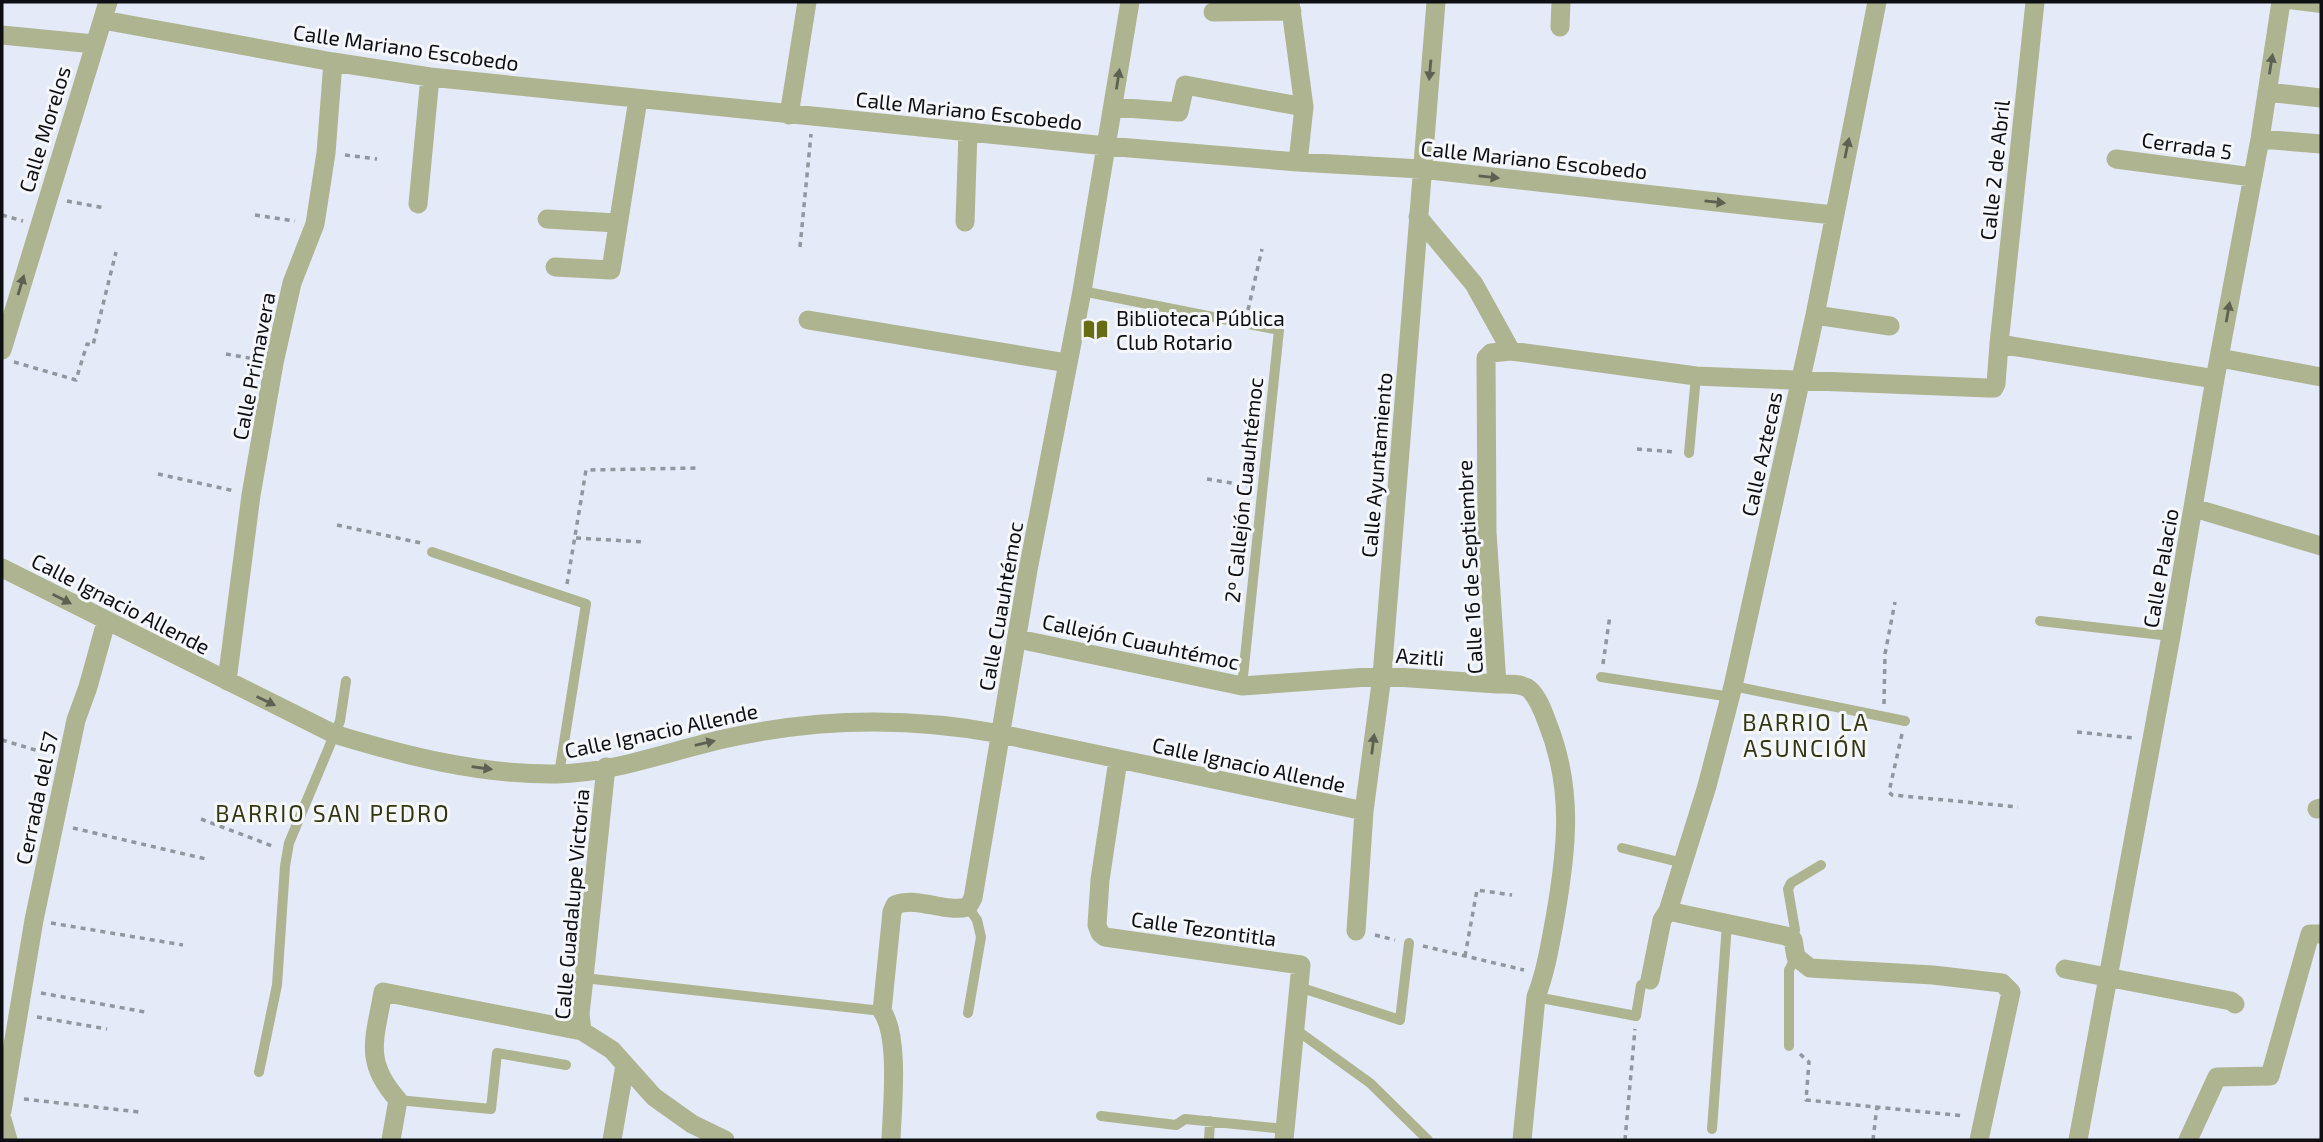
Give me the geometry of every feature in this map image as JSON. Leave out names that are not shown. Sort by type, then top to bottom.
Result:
[{"type":"street","points":[[789,115],[807,2]]},
{"type":"street","name":"Calle Cuauhtémoc","points":[[968,907],[974,898],[1031,557],[1082,291],[1130,2]]},
{"type":"street","name":"Calle Ayuntamiento","points":[[1356,931],[1364,811],[1382,676],[1436,2]]},
{"type":"street","points":[[1560,27],[1561,2]]},
{"type":"street","name":"Calle Aztecas","points":[[1650,980],[1662,920],[1668,911],[1707,786],[1732,691],[1815,315],[1874,2]]},
{"type":"street","name":"Calle 2 de Abril","points":[[1999,344],[2035,2]]},
{"type":"street","name":"Calle Palacio","points":[[2078,1140],[2260,139],[2281,2]]},
{"type":"street","points":[[1213,12],[1291,7],[1304,107],[1298,162]]},
{"type":"street","name":"Calle Mariano Escobedo","points":[[106,11],[333,62],[430,77],[1106,146],[1421,169],[1833,215]]},
{"type":"street","name":"Calle Morelos","points":[[8,356],[48,198],[106,11]]},
{"type":"street","points":[[2,35],[94,44]]},
{"type":"street","name":"Calle Primavera","points":[[227,681],[251,495],[274,362],[292,283],[315,224],[326,153],[333,62]]},
{"type":"street","points":[[418,204],[430,77]]},
{"type":"street","points":[[1113,107],[1179,112],[1185,85],[1304,107]]},
{"type":"street","points":[[2267,92],[2321,98]]},
{"type":"street","points":[[555,267],[611,270],[638,99]]},
{"type":"street","points":[[965,222],[968,132]]},
{"type":"street","points":[[2260,139],[2321,144]]},
{"type":"street","name":"Cerrada 5","points":[[2116,159],[2252,177]]},
{"type":"street","points":[[1418,217],[1474,284],[1511,351],[1696,376],[1994,388],[1999,344],[2215,379]]},
{"type":"street","points":[[547,219],[617,223]]},
{"type":"street","points":[[1815,315],[1890,326]]},
{"type":"street","points":[[808,320],[1067,363]]},
{"type":"street","name":"Calle 16 de Septiembre","points":[[1511,351],[1491,353],[1486,358],[1485,368],[1487,541],[1497,684],[1528,688],[1541,706],[1558,748],[1567,807],[1565,862],[1545,975],[1536,997],[1522,1140]]},
{"type":"street","points":[[2220,358],[2321,377]]},
{"type":"street","points":[[2194,508],[2321,546]]},
{"type":"street","name":"Calle Ignacio Allende","points":[[2,568],[334,734],[389,751],[444,763],[503,771],[559,774],[606,767],[732,737],[836,722],[888,720],[953,725],[1001,734],[1364,811]]},
{"type":"street","name":"Cerrada del 57","points":[[3,1104],[34,920],[67,760],[76,720],[106,621]]},
{"type":"street","name":"Callejón Cuauhtémoc","points":[[1018,639],[1242,686],[1382,676]]},
{"type":"street","name":"Azitli","points":[[1382,676],[1497,684]]},
{"type":"street","name":"Calle Tezontitla","points":[[1118,760],[1100,880],[1097,926],[1100,933],[1105,937],[1301,965],[1284,1135]]},
{"type":"street","name":"Calle Guadalupe Victoria","points":[[606,767],[580,1014],[582,1031],[612,1050],[654,1097],[692,1124],[725,1140]]},
{"type":"street","points":[[891,1140],[893,1076],[890,1022],[882,1011],[892,912],[895,905],[906,901],[957,910],[968,907]]},
{"type":"street","points":[[1668,911],[1786,936],[1810,968],[1933,975],[2002,983],[2011,992],[1979,1140]]},
{"type":"street","points":[[2188,1140],[2217,1077],[2270,1076],[2310,934],[2321,934]]},
{"type":"street","points":[[2065,969],[2231,1001],[2235,1004]]},
{"type":"street","points":[[390,1140],[398,1100],[375,1066],[374,1046],[383,992],[582,1031]]},
{"type":"street","points":[[612,1140],[625,1065]]},
{"type":"street","points":[[2,1119],[8,1140]]},
{"type":"lane","points":[[2281,2],[2321,8]]},
{"type":"lane","name":"2º Callejón Cuauhtémoc","points":[[1082,291],[1279,330],[1242,686]]},
{"type":"lane","points":[[1689,453],[1696,376]]},
{"type":"lane","points":[[432,552],[586,604],[559,774]]},
{"type":"lane","points":[[2040,621],[2171,636]]},
{"type":"lane","points":[[1601,677],[1732,691],[1905,721]]},
{"type":"lane","points":[[259,1072],[276,985],[289,843],[340,721],[346,681]]},
{"type":"lane","points":[[1622,848],[1683,863]]},
{"type":"lane","points":[[1789,1045],[1789,970],[1795,948],[1795,929],[1788,890],[1791,883],[1821,865]]},
{"type":"lane","points":[[968,907],[977,920],[981,937],[968,1013]]},
{"type":"lane","points":[[1712,1129],[1727,924]]},
{"type":"lane","points":[[1299,987],[1400,1020],[1409,943]]},
{"type":"lane","points":[[584,978],[882,1011]]},
{"type":"lane","name":"Calle Aztecas","points":[[1636,1016],[1641,985],[1650,980]]},
{"type":"lane","points":[[1536,997],[1636,1016]]},
{"type":"lane","points":[[1295,1029],[1370,1083],[1428,1140]]},
{"type":"lane","points":[[398,1100],[491,1109],[497,1053],[566,1065]]},
{"type":"lane","points":[[1101,1116],[1176,1125],[1185,1119],[1210,1121],[1284,1135]]},
{"type":"lane","points":[[1209,1140],[1210,1121]]},
{"type":"path","points":[[800,247],[813,117]]},
{"type":"path","points":[[326,153],[377,159]]},
{"type":"path","points":[[48,198],[105,208]]},
{"type":"path","points":[[255,215],[315,224]]},
{"type":"path","points":[[1245,322],[1262,248]]},
{"type":"path","points":[[8,356],[76,380],[87,344],[93,345],[116,252]]},
{"type":"path","points":[[226,354],[274,362]]},
{"type":"path","points":[[1637,449],[1689,453]]},
{"type":"path","points":[[564,597],[586,470],[700,468]]},
{"type":"path","points":[[158,474],[251,495]]},
{"type":"path","points":[[1207,479],[1262,488]]},
{"type":"path","points":[[337,525],[428,544],[432,552]]},
{"type":"path","points":[[576,538],[644,542]]},
{"type":"path","points":[[1884,717],[1885,654],[1895,602]]},
{"type":"path","points":[[1601,677],[1610,615]]},
{"type":"path","points":[[1905,721],[1889,792],[1892,795],[2018,807]]},
{"type":"path","points":[[2077,732],[2152,741]]},
{"type":"path","points":[[2,740],[67,760]]},
{"type":"path","points":[[201,819],[287,852]]},
{"type":"path","points":[[54,824],[206,859]]},
{"type":"path","points":[[1465,956],[1477,890],[1512,895]]},
{"type":"path","points":[[47,922],[183,946]]},
{"type":"path","points":[[1356,931],[1545,975]]},
{"type":"path","points":[[35,993],[145,1013]]},
{"type":"path","points":[[18,1014],[107,1029]]},
{"type":"path","points":[[1625,1140],[1636,1016]]},
{"type":"path","points":[[1789,1045],[1809,1062],[1806,1100],[1985,1119]]},
{"type":"path","points":[[3,1104],[139,1112]]},
{"type":"path","points":[[1873,1140],[1877,1106]]},
{"type":"place","name":"Biblioteca Pública Club Rotario","points":[[1096,329]]},
{"type":"district","name":"BARRIO LA ASUNCIÓN","points":[[1806,735]]},
{"type":"district","name":"BARRIO SAN PEDRO","points":[[333,813]]}]
